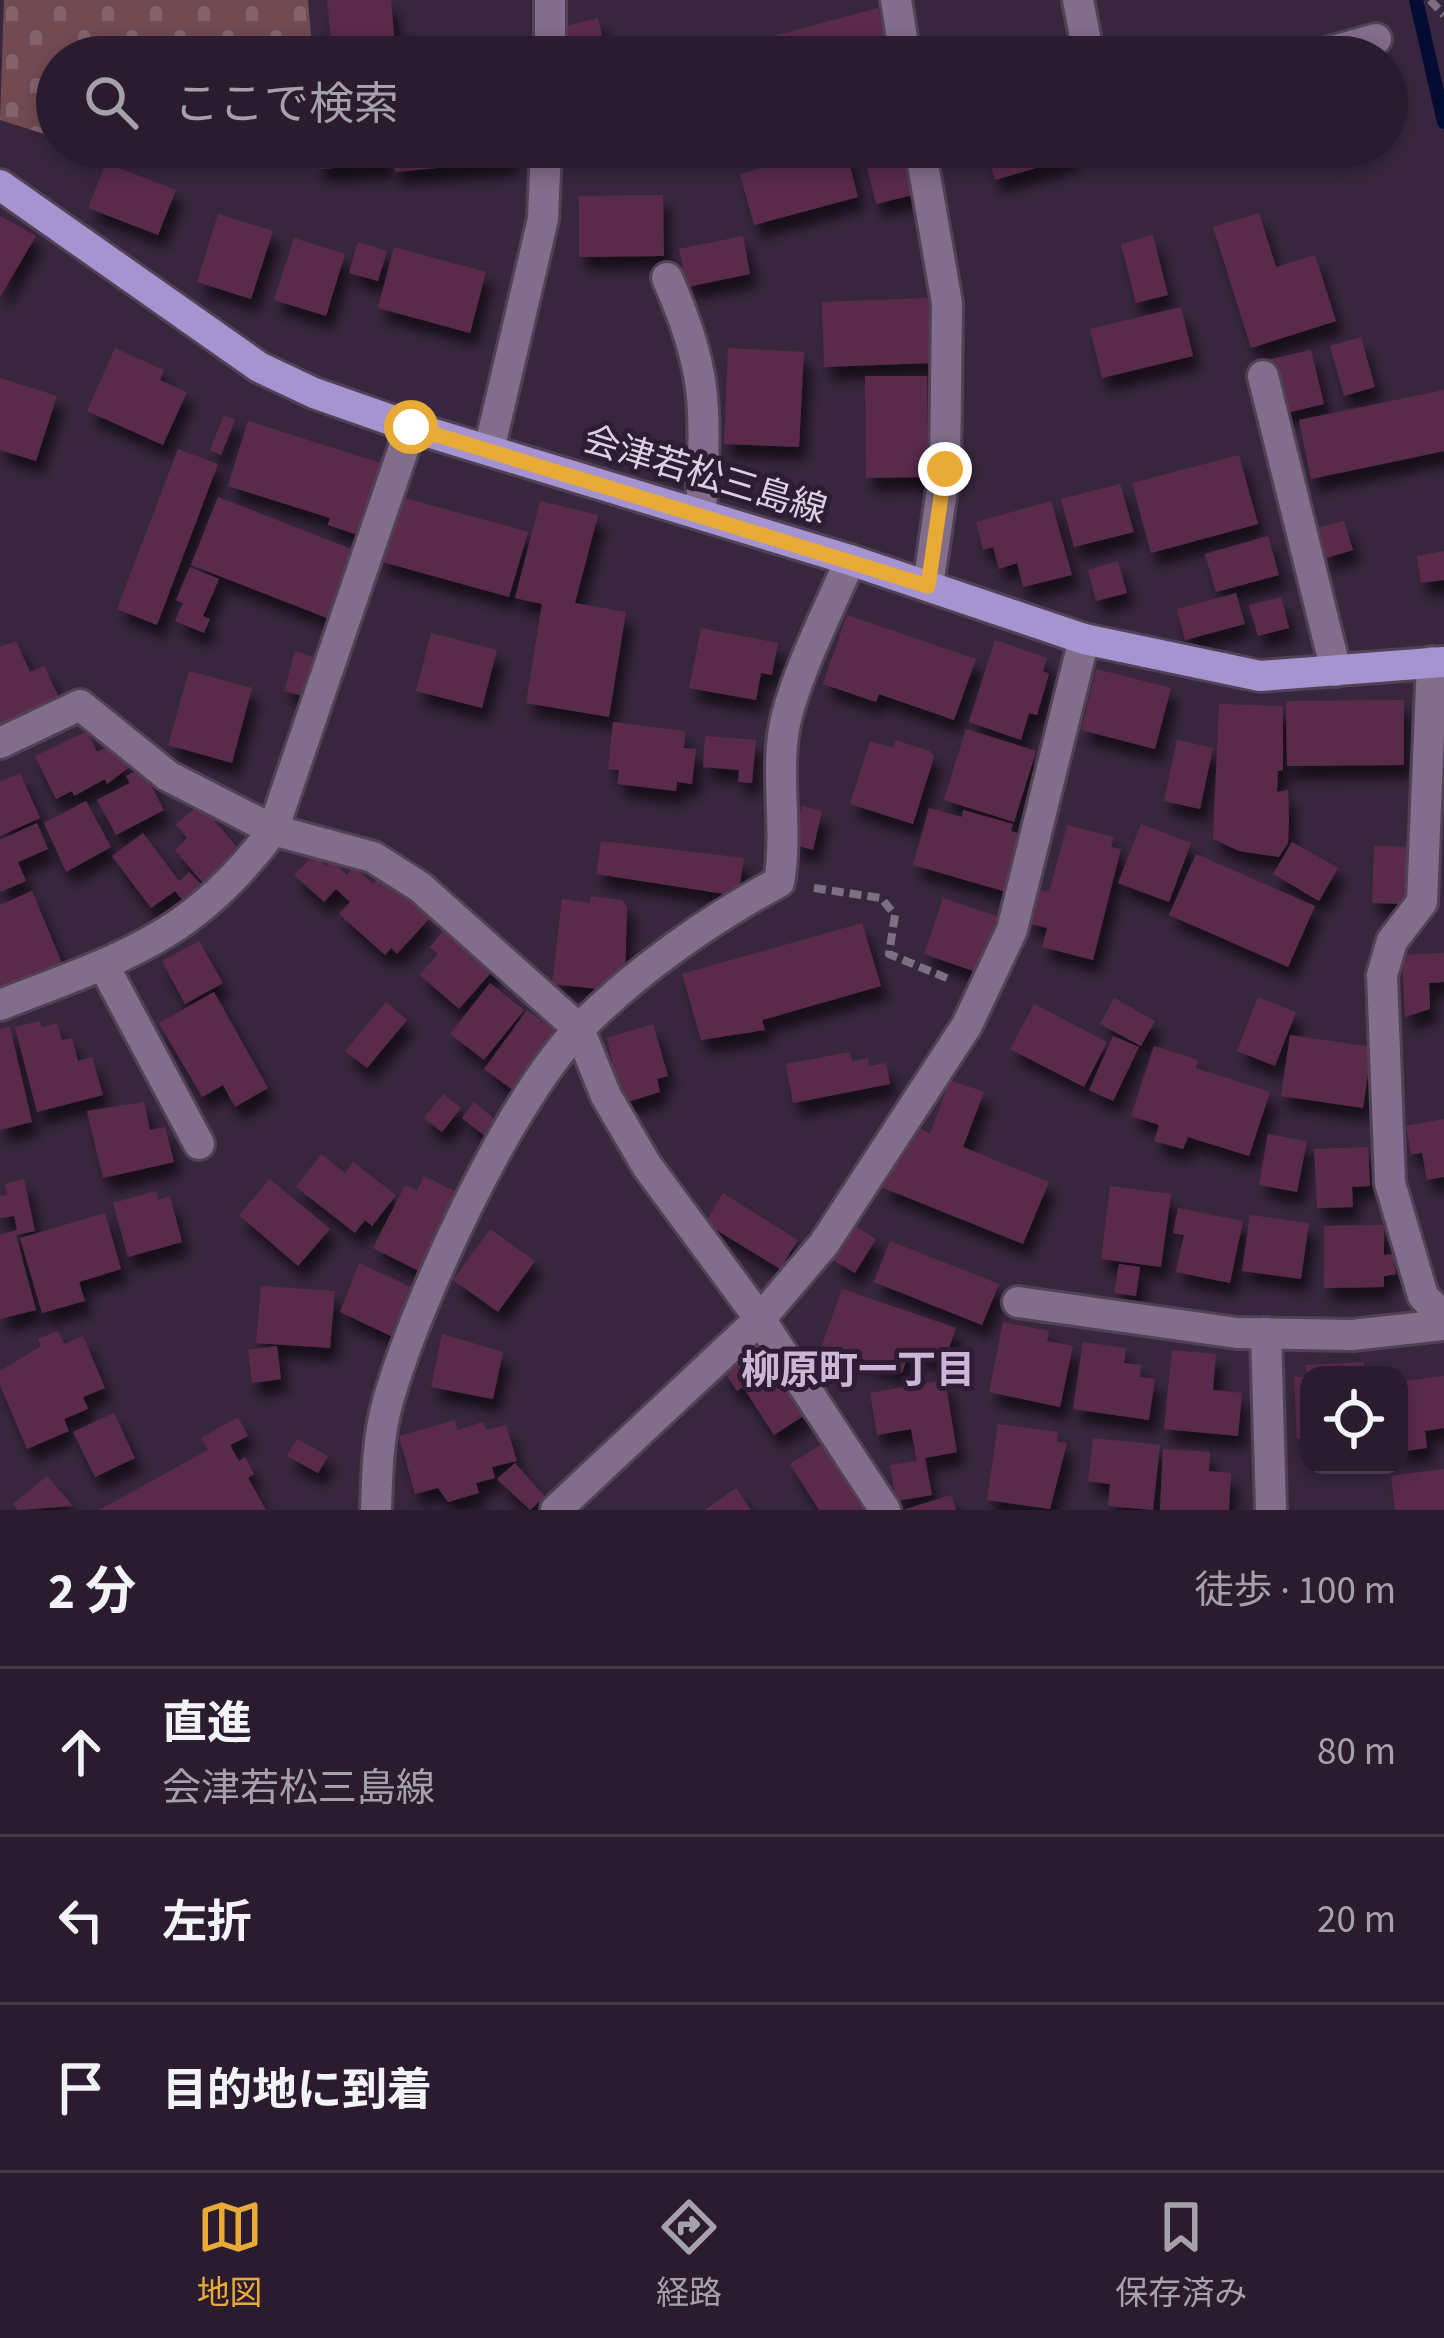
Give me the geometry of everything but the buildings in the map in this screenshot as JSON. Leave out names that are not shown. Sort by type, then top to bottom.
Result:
[{"type":"main road","name":"会津若松三島線","points":[[0,185],[259,367],[314,393],[411,427],[701,513],[1084,639],[1260,676],[1438,662]]},
{"type":"street","points":[[550,0],[550,36]]},
{"type":"street","points":[[896,0],[901,36]]},
{"type":"street","points":[[1078,0],[1085,36]]},
{"type":"street","points":[[489,450],[543,219],[545,168]]},
{"type":"street","points":[[924,168],[947,302],[945,469],[928,586]]},
{"type":"street","points":[[667,278],[692,334],[706,393],[701,513]]},
{"type":"street","points":[[1263,376],[1336,671]]},
{"type":"street","points":[[0,1005],[105,968],[183,926],[241,874],[273,830],[411,427]]},
{"type":"street","points":[[376,1510],[388,1402],[432,1287],[485,1171],[579,1029],[722,914],[779,882],[785,849],[782,749],[787,714],[850,560]]},
{"type":"street","points":[[556,1510],[760,1319],[824,1244],[984,993],[1012,930],[1084,639]]},
{"type":"street","points":[[1018,1302],[1266,1334],[1352,1335],[1444,1322],[1424,1296],[1390,1183],[1382,975],[1392,941],[1422,902],[1438,662]]},
{"type":"street","points":[[0,743],[80,705],[168,776],[273,830],[373,857],[420,886],[579,1029],[606,1096],[647,1166],[760,1319],[885,1510]]},
{"type":"street","points":[[105,968],[199,1144]]},
{"type":"street","points":[[1266,1334],[1271,1510]]},
{"type":"path","points":[[1430,0],[1444,15]]},
{"type":"path","points":[[779,882],[881,898],[895,915],[889,954],[984,993]]},
{"type":"green space","points":[[4,0],[308,0],[311,36],[36,36],[36,131],[0,120]]},
{"type":"waterway","points":[[1416,0],[1444,122]]},
{"type":"district","name":"柳原町一丁目","points":[[858,1371]]},
{"type":"route","points":[[411,427],[928,586],[945,469]]}]
